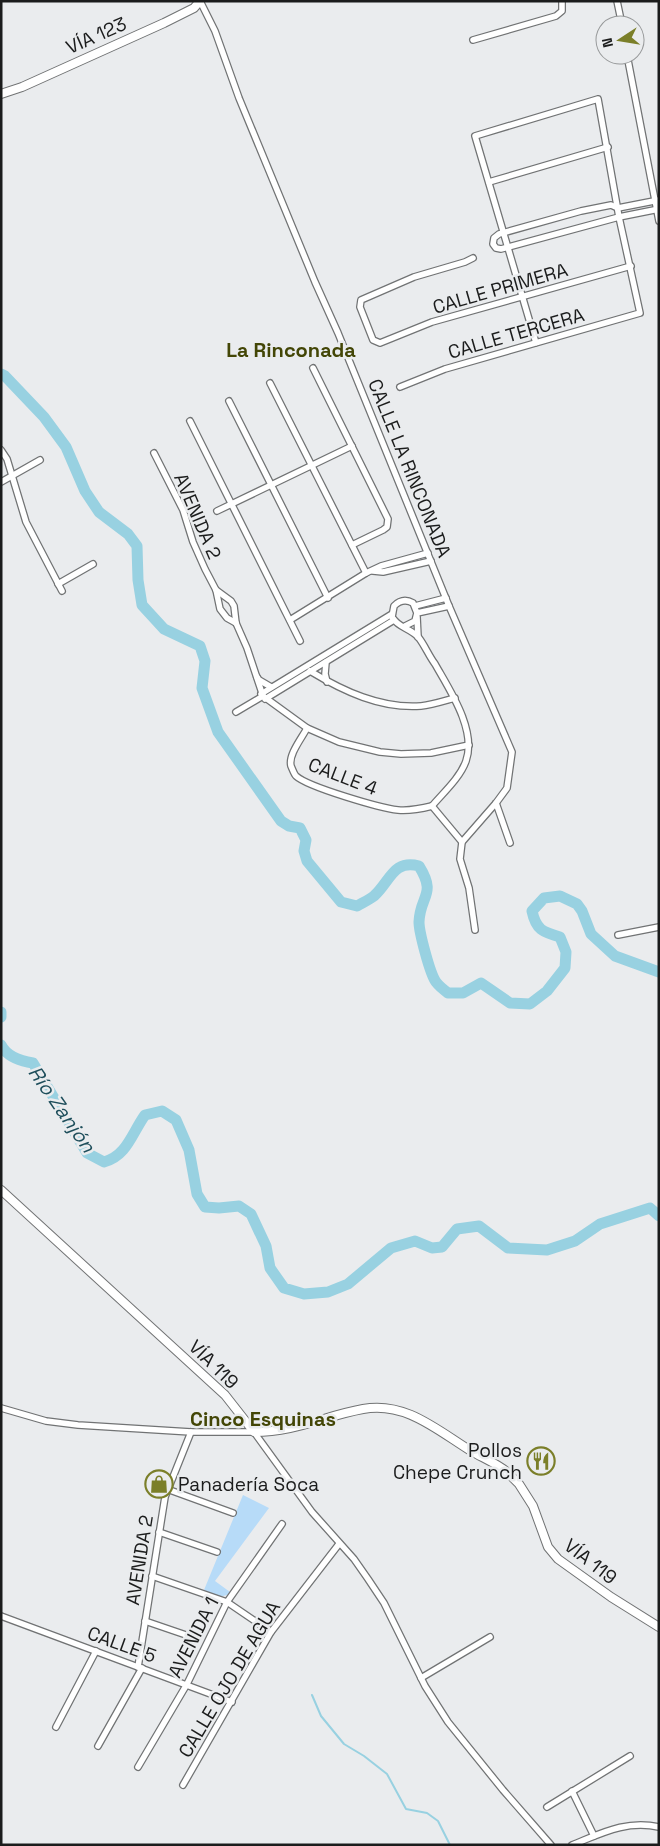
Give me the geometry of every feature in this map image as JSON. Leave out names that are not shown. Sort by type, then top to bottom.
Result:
[{"type":"main road","name":"VÍA 123","points":[[1,94],[22,87],[164,23],[194,8],[200,1]]},
{"type":"main road","name":"VÍA 119","points":[[2,1191],[225,1395],[254,1432],[291,1429],[363,1409],[377,1407],[391,1408],[414,1415],[472,1452],[496,1463],[507,1472],[519,1484],[533,1506],[548,1547],[558,1559],[611,1597],[659,1627]]},
{"type":"street","name":"CALLE LA RINCONADA","points":[[200,1],[215,31],[239,98],[338,333],[449,606],[512,752],[507,788],[496,803]]},
{"type":"street","points":[[473,40],[556,16],[562,11],[562,1]]},
{"type":"street","points":[[617,1],[620,15]]},
{"type":"street","points":[[629,65],[657,200],[659,220]]},
{"type":"street","points":[[536,343],[509,247],[474,136],[598,99],[619,217],[631,266]]},
{"type":"street","points":[[489,182],[608,147]]},
{"type":"street","points":[[657,200],[618,208],[611,205],[581,211],[504,232],[496,235],[493,244],[498,249],[509,247],[619,217],[658,209]]},
{"type":"street","name":"CALLE PRIMERA","points":[[473,258],[414,277],[361,300],[360,307],[372,338],[379,343],[432,322],[631,266]]},
{"type":"street","name":"CALLE TERCERA","points":[[400,387],[445,369],[640,313],[631,266]]},
{"type":"street","points":[[313,368],[388,519],[387,527],[383,530],[352,545]]},
{"type":"street","points":[[270,383],[366,573]]},
{"type":"street","points":[[229,401],[328,598]]},
{"type":"street","points":[[190,421],[300,641]]},
{"type":"street","points":[[218,511],[352,446]]},
{"type":"street","points":[[1,450],[7,458],[26,522],[62,591]]},
{"type":"street","name":"AVENIDA 2","points":[[154,453],[183,510],[204,569],[216,590],[220,609],[227,618],[236,624]]},
{"type":"street","points":[[1,482],[40,460]]},
{"type":"street","points":[[290,620],[366,573],[381,566],[428,553]]},
{"type":"street","points":[[373,571],[383,572],[431,561]]},
{"type":"street","points":[[58,584],[93,564]]},
{"type":"street","name":"AVENIDA 2","points":[[216,590],[231,601],[234,606],[236,624],[247,648],[263,696]]},
{"type":"street","points":[[415,606],[446,598]]},
{"type":"street","points":[[418,637],[417,615],[415,606],[409,601],[401,601],[394,606],[393,617],[399,625],[405,626],[411,624],[417,615],[449,606]]},
{"type":"street","points":[[236,712],[263,696],[276,693],[393,617]]},
{"type":"street","points":[[263,696],[271,687],[393,617]]},
{"type":"street","points":[[405,626],[418,637],[455,698],[465,725],[469,745],[466,760],[459,774],[432,806],[462,842]]},
{"type":"street","points":[[326,662],[325,674],[328,682]]},
{"type":"street","points":[[310,672],[328,682],[381,703],[400,706],[420,706],[455,698]]},
{"type":"street","points":[[254,673],[259,680],[271,687]]},
{"type":"street","points":[[276,693],[278,708]]},
{"type":"street","points":[[263,696],[307,728],[339,742],[380,752],[401,754],[431,753],[469,745]]},
{"type":"street","name":"CALLE 4","points":[[307,728],[290,759],[291,767],[296,776],[363,803],[397,810],[411,810],[432,806]]},
{"type":"street","points":[[475,930],[469,888],[460,859],[462,842],[496,803],[510,843]]},
{"type":"street","points":[[618,935],[659,926]]},
{"type":"street","points":[[1,1408],[46,1421],[78,1425],[191,1432],[254,1432],[312,1512],[354,1559],[368,1578],[384,1604],[420,1678],[448,1722],[551,1845]]},
{"type":"street","name":"AVENIDA 2","points":[[98,1746],[140,1667],[145,1621],[167,1489],[191,1432]]},
{"type":"street","points":[[167,1489],[233,1513]]},
{"type":"street","name":"AVENIDA 1","points":[[138,1767],[187,1684],[227,1602],[282,1524]]},
{"type":"street","points":[[159,1532],[217,1552]]},
{"type":"street","name":"CALLE OJO DE AGUA","points":[[183,1784],[271,1632],[339,1544]]},
{"type":"street","points":[[152,1576],[227,1602],[271,1632]]},
{"type":"street","name":"CALLE 5","points":[[1,1616],[232,1702]]},
{"type":"street","points":[[145,1621],[186,1635]]},
{"type":"street","points":[[420,1678],[490,1637]]},
{"type":"street","points":[[56,1727],[96,1651]]},
{"type":"street","points":[[547,1807],[630,1756]]},
{"type":"street","points":[[572,1792],[594,1836]]},
{"type":"street","points":[[572,1845],[630,1824],[659,1827]]},
{"type":"shaded area","points":[[243,1495],[269,1508],[215,1581],[230,1592],[219,1597],[204,1590]]},
{"type":"waterway","points":[[1,374],[44,417],[66,447],[85,491],[99,512],[128,534],[137,546],[138,580],[142,605],[164,629],[200,646],[205,661],[202,688],[218,732],[281,821],[289,826],[300,828],[306,840],[304,851],[307,861],[341,902],[357,906],[374,896],[398,869],[403,866],[419,866],[427,883],[426,895],[420,913],[419,927],[434,978],[448,993],[463,993],[481,983],[510,1003],[530,1004],[547,991],[565,968],[566,952],[560,937],[541,929],[532,911],[544,898],[560,896],[577,904],[582,911],[591,934],[615,956],[659,972]]},
{"type":"waterway","name":"Río Zanjón","points":[[1,1012],[1,1017]]},
{"type":"waterway","name":"Río Zanjón","points":[[1,1045],[14,1058],[33,1063],[87,1153],[104,1162],[112,1159],[124,1149],[145,1115],[162,1111],[176,1120],[189,1150],[197,1194],[205,1207],[239,1206],[251,1214],[266,1246],[270,1268],[284,1288],[304,1294],[328,1292],[348,1284],[391,1248],[415,1241],[432,1248],[442,1247],[457,1229],[479,1226],[508,1248],[547,1250],[575,1241],[600,1224],[650,1208],[659,1216]]},
{"type":"waterway","points":[[312,1695],[321,1716],[344,1744],[364,1756],[387,1774],[406,1809],[427,1813],[438,1821],[450,1845]]},
{"type":"place","name":"Pollos Chepe Crunch","points":[[541,1461]]},
{"type":"place","name":"Panadería Soca","points":[[159,1484]]},
{"type":"district","name":"La Rinconada","points":[[291,350]]},
{"type":"district","name":"Cinco Esquinas","points":[[263,1419]]}]
